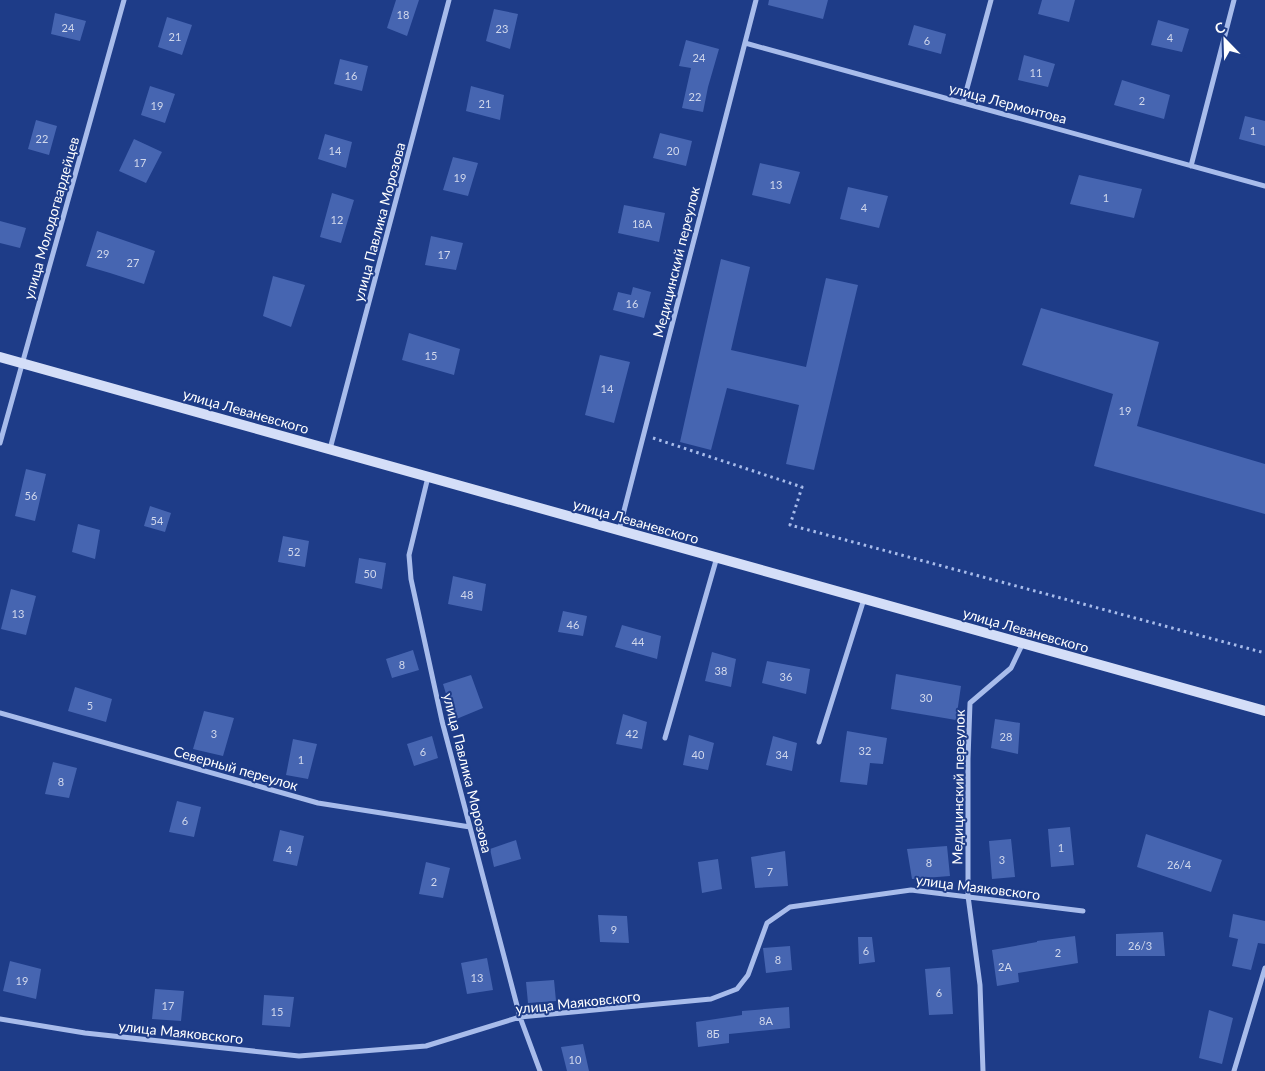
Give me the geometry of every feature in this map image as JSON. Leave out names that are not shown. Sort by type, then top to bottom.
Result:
[{"type":"street","name":"улица Молодогвардейцев","points":[[0,443],[124,0]]},
{"type":"street","name":"улица Павлика Морозова","points":[[330,449],[450,0]]},
{"type":"street","name":"Медицинский переулок","points":[[619,530],[756,0]]},
{"type":"street","points":[[963,103],[991,0]]},
{"type":"street","points":[[1191,166],[1234,0]]},
{"type":"street","name":"улица Лермонтова","points":[[745,43],[1265,186]]},
{"type":"street","name":"улица Леваневского","points":[[0,357],[1265,711]]},
{"type":"street","name":"улица Павлика Морозова","points":[[428,477],[409,555],[411,579],[442,721],[520,1017],[540,1071]]},
{"type":"street","points":[[665,738],[717,558]]},
{"type":"street","points":[[819,742],[864,599]]},
{"type":"street","name":"Медицинский переулок","points":[[983,1071],[980,985],[968,896],[970,703],[1011,668],[1024,643]]},
{"type":"street","name":"Северный переулок","points":[[0,713],[318,803],[470,827]]},
{"type":"street","name":"улица Маяковского","points":[[0,1019],[85,1033],[299,1056],[426,1046],[520,1017],[711,999],[737,989],[748,975],[767,923],[790,907],[911,890],[1083,910]]},
{"type":"street","points":[[1234,1071],[1265,968]]},
{"type":"path","points":[[643,435],[802,487],[790,525],[1265,653]]},
{"type":"building","points":[[396,0],[419,0],[407,36],[387,28]]},
{"type":"building","points":[[769,0],[828,0],[823,19],[768,5]]},
{"type":"building","points":[[1042,0],[1075,0],[1069,22],[1038,14]]},
{"type":"building","points":[[494,9],[518,14],[510,49],[486,41]]},
{"type":"building","points":[[55,13],[86,21],[80,41],[51,34]]},
{"type":"building","points":[[167,17],[192,25],[182,55],[158,47]]},
{"type":"building","points":[[1158,20],[1189,29],[1182,52],[1151,45]]},
{"type":"building","points":[[914,25],[946,34],[941,54],[908,45]]},
{"type":"building","points":[[686,40],[719,49],[703,112],[682,108],[691,68],[679,66]]},
{"type":"building","points":[[1024,55],[1055,64],[1048,87],[1018,80]]},
{"type":"building","points":[[340,59],[368,66],[362,91],[334,84]]},
{"type":"building","points":[[1122,80],[1170,95],[1164,119],[1114,105]]},
{"type":"building","points":[[150,86],[175,94],[165,123],[141,115]]},
{"type":"building","points":[[471,86],[504,95],[500,120],[466,111]]},
{"type":"building","points":[[1245,116],[1265,121],[1265,146],[1239,139]]},
{"type":"building","points":[[36,120],[57,126],[49,155],[28,149]]},
{"type":"building","points":[[660,133],[692,141],[686,166],[653,158]]},
{"type":"building","points":[[325,134],[352,142],[346,168],[318,159]]},
{"type":"building","points":[[134,139],[162,152],[146,183],[119,171]]},
{"type":"building","points":[[453,157],[478,163],[468,196],[443,190]]},
{"type":"building","points":[[760,163],[800,172],[790,204],[752,195]]},
{"type":"building","points":[[1079,175],[1142,189],[1134,218],[1070,204]]},
{"type":"building","points":[[848,187],[888,196],[879,228],[840,219]]},
{"type":"building","points":[[332,193],[354,200],[341,243],[320,237]]},
{"type":"building","points":[[624,205],[665,213],[659,242],[618,233]]},
{"type":"building","points":[[0,221],[26,228],[20,248],[0,243]]},
{"type":"building","points":[[97,231],[155,251],[144,284],[86,266]]},
{"type":"building","points":[[431,236],[463,243],[456,270],[425,265]]},
{"type":"building","points":[[721,259],[750,267],[731,350],[806,367],[826,278],[858,285],[814,470],[786,464],[799,405],[727,388],[711,450],[680,442]]},
{"type":"building","points":[[273,276],[305,285],[291,327],[263,316]]},
{"type":"building","points":[[633,287],[651,292],[644,318],[613,310],[618,292],[631,295]]},
{"type":"building","points":[[1041,308],[1159,342],[1137,426],[1265,464],[1265,514],[1094,466],[1113,394],[1022,365]]},
{"type":"building","points":[[409,333],[460,349],[454,375],[402,360]]},
{"type":"building","points":[[600,355],[630,362],[614,423],[585,415]]},
{"type":"building","points":[[26,469],[46,474],[35,521],[15,516]]},
{"type":"building","points":[[150,506],[171,513],[165,532],[144,526]]},
{"type":"building","points":[[78,524],[100,530],[95,559],[72,552]]},
{"type":"building","points":[[283,536],[309,541],[305,567],[278,562]]},
{"type":"building","points":[[359,558],[386,563],[382,589],[355,583]]},
{"type":"building","points":[[453,576],[486,584],[482,611],[448,604]]},
{"type":"building","points":[[11,589],[36,596],[26,635],[1,629]]},
{"type":"building","points":[[563,611],[587,616],[583,636],[558,632]]},
{"type":"building","points":[[622,625],[661,636],[657,659],[615,647]]},
{"type":"building","points":[[413,650],[419,670],[392,678],[386,659]]},
{"type":"building","points":[[712,652],[736,659],[731,687],[705,681]]},
{"type":"building","points":[[767,661],[810,669],[806,694],[762,683]]},
{"type":"building","points":[[896,674],[961,686],[956,720],[891,709]]},
{"type":"building","points":[[471,675],[483,708],[454,720],[443,684]]},
{"type":"building","points":[[75,687],[112,699],[106,722],[68,711]]},
{"type":"building","points":[[204,711],[234,718],[223,756],[193,749]]},
{"type":"building","points":[[623,714],[647,722],[642,749],[616,744]]},
{"type":"building","points":[[995,719],[1020,723],[1018,754],[991,748]]},
{"type":"building","points":[[847,731],[887,738],[883,764],[870,763],[867,785],[840,782]]},
{"type":"building","points":[[689,735],[714,743],[708,770],[683,765]]},
{"type":"building","points":[[432,736],[438,758],[414,766],[407,744]]},
{"type":"building","points":[[773,736],[797,743],[792,771],[766,765]]},
{"type":"building","points":[[293,739],[317,744],[308,779],[286,775]]},
{"type":"building","points":[[53,762],[77,768],[69,798],[45,794]]},
{"type":"building","points":[[177,801],[201,807],[194,837],[169,832]]},
{"type":"building","points":[[1070,827],[1074,865],[1051,867],[1048,829]]},
{"type":"building","points":[[280,830],[304,836],[297,866],[273,861]]},
{"type":"building","points":[[1146,834],[1222,860],[1211,892],[1137,867]]},
{"type":"building","points":[[1011,839],[1015,877],[992,879],[989,841]]},
{"type":"building","points":[[516,840],[521,859],[494,867],[490,849]]},
{"type":"building","points":[[947,846],[950,876],[912,879],[907,849]]},
{"type":"building","points":[[785,851],[788,886],[755,888],[751,857]]},
{"type":"building","points":[[718,859],[722,889],[702,893],[698,862]]},
{"type":"building","points":[[426,862],[450,868],[443,898],[419,894]]},
{"type":"building","points":[[1233,914],[1265,921],[1265,944],[1258,943],[1251,970],[1232,966],[1238,939],[1229,937]]},
{"type":"building","points":[[598,915],[627,916],[629,943],[600,942]]},
{"type":"building","points":[[1163,932],[1165,956],[1116,956],[1116,934]]},
{"type":"building","points":[[1075,936],[1078,963],[1018,973],[1019,982],[997,986],[992,950]]},
{"type":"building","points":[[858,937],[872,937],[875,962],[859,964]]},
{"type":"building","points":[[790,946],[792,970],[766,973],[763,948]]},
{"type":"building","points":[[487,958],[493,990],[467,994],[461,963]]},
{"type":"building","points":[[10,961],[41,969],[36,999],[3,991]]},
{"type":"building","points":[[950,967],[953,1014],[929,1015],[925,969]]},
{"type":"building","points":[[554,980],[556,1001],[528,1003],[526,982]]},
{"type":"building","points":[[155,989],[184,991],[181,1021],[152,1019]]},
{"type":"building","points":[[264,995],[294,997],[290,1027],[262,1025]]},
{"type":"building","points":[[789,1007],[790,1028],[729,1034],[729,1043],[698,1047],[696,1022],[742,1015],[742,1011]]},
{"type":"building","points":[[1209,1010],[1233,1018],[1222,1064],[1199,1058]]},
{"type":"building","points":[[583,1044],[589,1071],[567,1071],[561,1047]]}]
